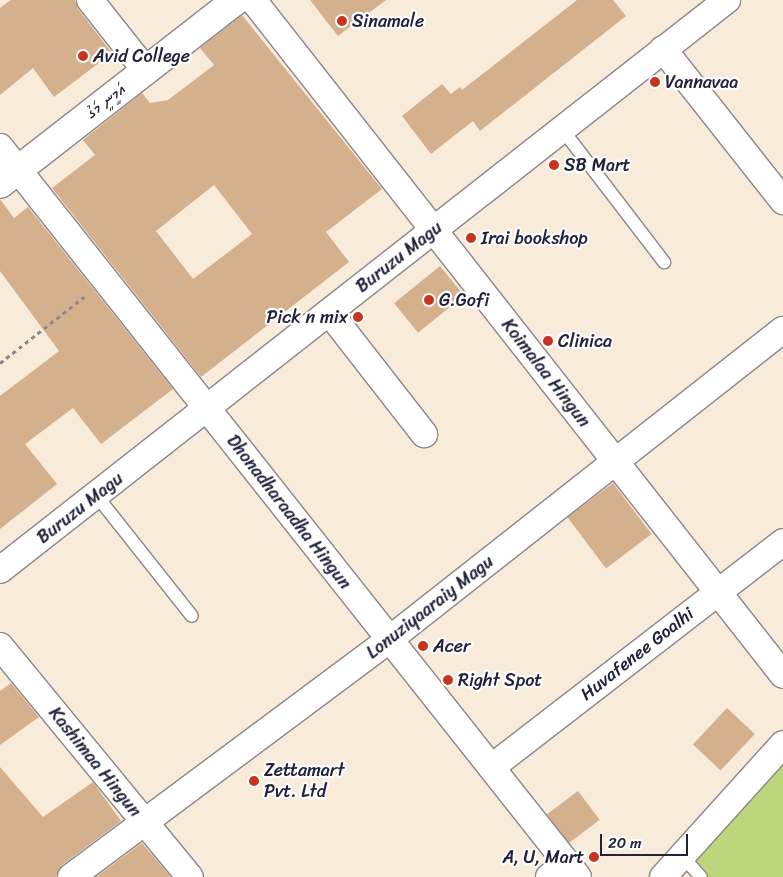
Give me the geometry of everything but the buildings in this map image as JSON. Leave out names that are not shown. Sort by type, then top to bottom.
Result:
[{"type":"street","points":[[90,0],[146,71]]},
{"type":"street","name":"އަމީނީ މަގު","points":[[9,177],[236,0]]},
{"type":"street","name":"Koimalaa Hingun","points":[[253,0],[783,675]]},
{"type":"street","name":"Buruzu Magu","points":[[0,570],[727,0]]},
{"type":"street","points":[[663,49],[783,200]]},
{"type":"street","name":"Dhonadharaadha Hingun","points":[[0,147],[9,177],[106,280],[492,767],[565,872]]},
{"type":"street","points":[[329,312],[424,434]]},
{"type":"street","name":"Lonuziyaaraiy Magu","points":[[71,877],[390,639],[783,330]]},
{"type":"street","name":"Huvafenee Goalhi","points":[[492,767],[783,542]]},
{"type":"street","name":"Kashimaa Hingun","points":[[0,646],[190,877]]},
{"type":"street","points":[[663,877],[783,744]]},
{"type":"lane","points":[[562,129],[664,262]]},
{"type":"lane","points":[[96,495],[192,616]]},
{"type":"lane","points":[[682,856],[701,877]]},
{"type":"path","points":[[0,363],[106,280]]},
{"type":"green space","points":[[783,763],[783,877],[705,877],[692,863]]},
{"type":"place","name":"Sinamale","points":[[342,21]]},
{"type":"place","name":"Avid College","points":[[83,56]]},
{"type":"place","name":"Vannavaa","points":[[655,82]]},
{"type":"place","name":"SB Mart","points":[[554,165]]},
{"type":"place","name":"Irai bookshop","points":[[471,238]]},
{"type":"place","name":"G.Gofi","points":[[429,300]]},
{"type":"place","name":"Pick n mix","points":[[358,317]]},
{"type":"place","name":"Clinica","points":[[548,341]]},
{"type":"place","name":"Acer","points":[[423,646]]},
{"type":"place","name":"Right Spot","points":[[448,680]]},
{"type":"place","name":"Zettamart Pvt. Ltd","points":[[254,781]]},
{"type":"place","name":"A, U, Mart","points":[[594,857]]}]
